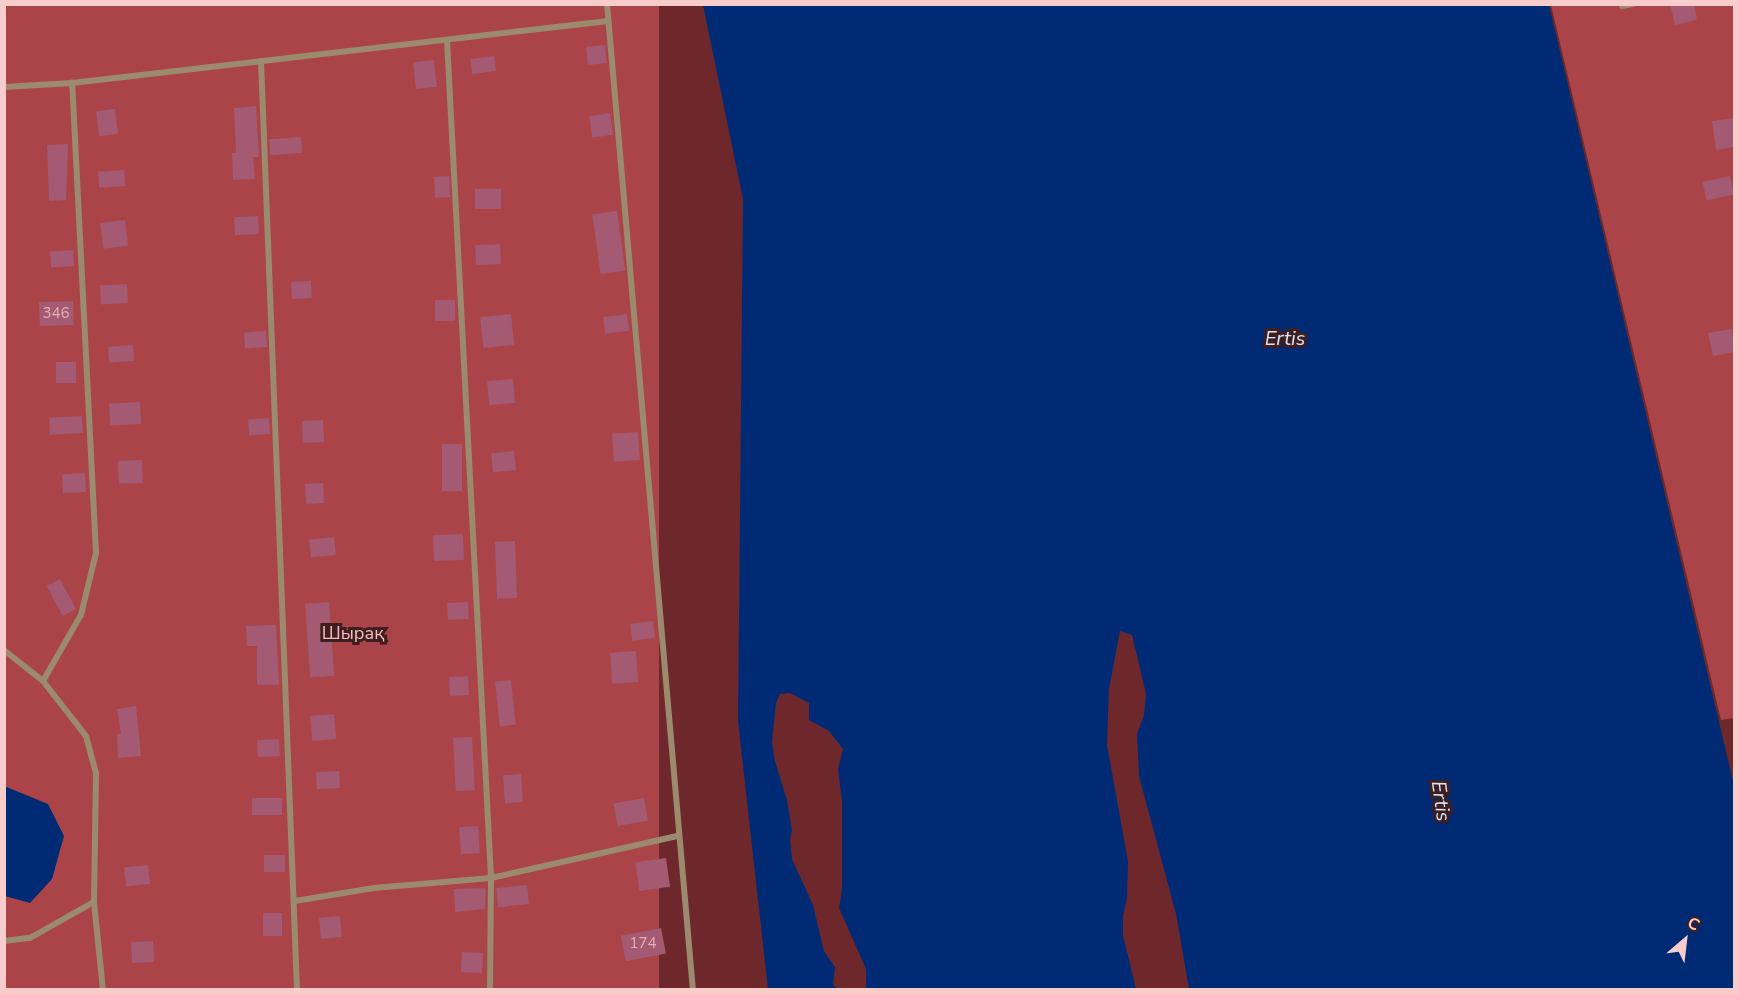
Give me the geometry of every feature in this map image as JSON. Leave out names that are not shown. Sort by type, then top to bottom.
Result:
[{"type":"street","points":[[607,4],[693,990]]},
{"type":"street","points":[[1622,6],[1633,4]]},
{"type":"street","points":[[4,87],[72,83],[608,21]]},
{"type":"street","points":[[447,40],[491,878],[490,990]]},
{"type":"street","points":[[261,61],[297,990]]},
{"type":"street","points":[[43,681],[81,615],[96,553],[72,83]]},
{"type":"street","points":[[4,650],[43,681],[86,736],[96,774],[94,902],[103,990]]},
{"type":"street","points":[[295,901],[374,888],[491,878],[678,836]]},
{"type":"street","points":[[4,941],[30,938],[94,902]]},
{"type":"green space","name":"Шырақ","points":[[5,5],[659,5],[659,990],[5,990]]},
{"type":"green space","points":[[1551,5],[1734,5],[1734,718],[1721,720]]},
{"type":"water","name":"Ertis","points":[[703,5],[1549,5],[1734,785],[1734,989],[1189,989],[1176,914],[1139,776],[1137,734],[1144,715],[1146,694],[1132,635],[1120,631],[1109,689],[1107,745],[1128,861],[1123,935],[1136,989],[866,989],[866,969],[839,908],[842,888],[842,801],[838,769],[843,749],[829,731],[809,720],[809,703],[790,693],[780,694],[776,703],[772,742],[775,761],[787,800],[792,830],[790,840],[792,859],[813,905],[824,951],[835,967],[833,985],[838,989],[768,989],[738,721],[743,199]]},
{"type":"water","points":[[4,786],[48,804],[64,836],[52,879],[30,903],[5,896]]},
{"type":"building","points":[[1670,4],[1694,4],[1697,20],[1675,25]]},
{"type":"building","points":[[605,45],[607,63],[588,65],[586,47]]},
{"type":"building","points":[[494,56],[496,71],[472,74],[470,59]]},
{"type":"building","points":[[434,60],[437,87],[416,89],[413,62]]},
{"type":"building","points":[[256,106],[259,157],[253,157],[255,179],[233,180],[232,153],[236,153],[234,108]]},
{"type":"building","points":[[115,109],[118,134],[99,136],[96,111]]},
{"type":"building","points":[[610,113],[613,135],[592,138],[589,116]]},
{"type":"building","points":[[1734,118],[1734,147],[1716,150],[1712,121]]},
{"type":"building","points":[[301,137],[302,153],[270,155],[269,139]]},
{"type":"building","points":[[68,144],[66,200],[49,201],[47,145]]},
{"type":"building","points":[[124,170],[125,186],[99,188],[98,172]]},
{"type":"building","points":[[449,176],[450,197],[435,198],[434,177]]},
{"type":"building","points":[[1730,176],[1734,195],[1707,200],[1703,182]]},
{"type":"building","points":[[475,189],[501,189],[501,209],[475,209]]},
{"type":"building","points":[[617,211],[625,270],[601,274],[592,214]]},
{"type":"building","points":[[258,216],[259,234],[235,235],[234,217]]},
{"type":"building","points":[[125,220],[128,246],[103,249],[100,223]]},
{"type":"building","points":[[500,244],[501,264],[476,265],[475,245]]},
{"type":"building","points":[[73,250],[74,266],[51,268],[50,252]]},
{"type":"building","points":[[311,281],[312,298],[292,299],[291,282]]},
{"type":"building","points":[[127,284],[128,303],[101,304],[100,285]]},
{"type":"building","points":[[435,300],[455,300],[455,321],[435,321]]},
{"type":"building","points":[[73,301],[74,325],[40,326],[39,302]]},
{"type":"building","points":[[511,314],[514,345],[483,348],[480,317]]},
{"type":"building","points":[[627,314],[629,331],[605,334],[603,317]]},
{"type":"building","points":[[1732,329],[1734,352],[1713,356],[1708,333]]},
{"type":"building","points":[[266,331],[267,347],[245,348],[244,333]]},
{"type":"building","points":[[133,345],[134,361],[109,363],[108,347]]},
{"type":"building","points":[[56,362],[76,362],[76,383],[56,383]]},
{"type":"building","points":[[513,379],[515,403],[489,405],[487,381]]},
{"type":"building","points":[[140,402],[141,424],[110,426],[109,404]]},
{"type":"building","points":[[82,416],[83,433],[50,435],[49,418]]},
{"type":"building","points":[[269,418],[270,434],[249,435],[248,419]]},
{"type":"building","points":[[323,420],[324,442],[303,443],[302,421]]},
{"type":"building","points":[[638,432],[640,460],[614,462],[612,434]]},
{"type":"building","points":[[442,444],[462,444],[462,491],[442,491]]},
{"type":"building","points":[[514,451],[516,470],[493,472],[491,453]]},
{"type":"building","points":[[142,460],[143,483],[119,484],[118,461]]},
{"type":"building","points":[[85,473],[86,492],[63,493],[62,474]]},
{"type":"building","points":[[323,483],[324,503],[306,504],[305,484]]},
{"type":"building","points":[[463,534],[464,560],[434,561],[433,535]]},
{"type":"building","points":[[334,537],[336,555],[311,558],[309,540]]},
{"type":"building","points":[[515,541],[517,598],[497,599],[495,542]]},
{"type":"building","points":[[60,579],[76,609],[63,616],[47,586]]},
{"type":"building","points":[[329,602],[334,676],[310,677],[305,604]]},
{"type":"building","points":[[468,602],[469,619],[448,620],[447,603]]},
{"type":"building","points":[[653,621],[655,638],[632,641],[630,624]]},
{"type":"building","points":[[276,625],[279,685],[257,685],[257,646],[247,646],[246,626]]},
{"type":"building","points":[[636,651],[638,682],[612,684],[610,653]]},
{"type":"building","points":[[468,676],[469,695],[450,696],[449,677]]},
{"type":"building","points":[[511,680],[516,725],[500,726],[495,682]]},
{"type":"building","points":[[136,706],[141,756],[118,758],[117,734],[121,734],[117,709]]},
{"type":"building","points":[[334,714],[336,739],[312,741],[310,716]]},
{"type":"building","points":[[472,737],[475,790],[456,791],[453,738]]},
{"type":"building","points":[[279,739],[280,756],[258,757],[257,740]]},
{"type":"building","points":[[339,771],[340,788],[317,789],[316,772]]},
{"type":"building","points":[[521,774],[523,802],[505,803],[503,775]]},
{"type":"building","points":[[252,798],[282,798],[282,815],[252,815]]},
{"type":"building","points":[[644,798],[648,821],[617,826],[613,803]]},
{"type":"building","points":[[478,826],[480,853],[461,854],[459,827]]},
{"type":"building","points":[[264,855],[285,855],[285,872],[264,872]]},
{"type":"building","points":[[666,858],[670,887],[639,891],[635,862]]},
{"type":"building","points":[[148,865],[150,884],[126,886],[124,868]]},
{"type":"building","points":[[527,885],[529,904],[498,907],[496,888]]},
{"type":"building","points":[[454,889],[486,889],[485,909],[455,912]]},
{"type":"building","points":[[263,913],[282,913],[282,936],[263,936]]},
{"type":"building","points":[[340,916],[342,937],[321,939],[319,918]]},
{"type":"building","points":[[661,928],[666,954],[626,961],[621,936]]},
{"type":"building","points":[[153,941],[154,962],[132,963],[131,942]]},
{"type":"building","points":[[462,952],[483,953],[482,973],[461,972]]}]
